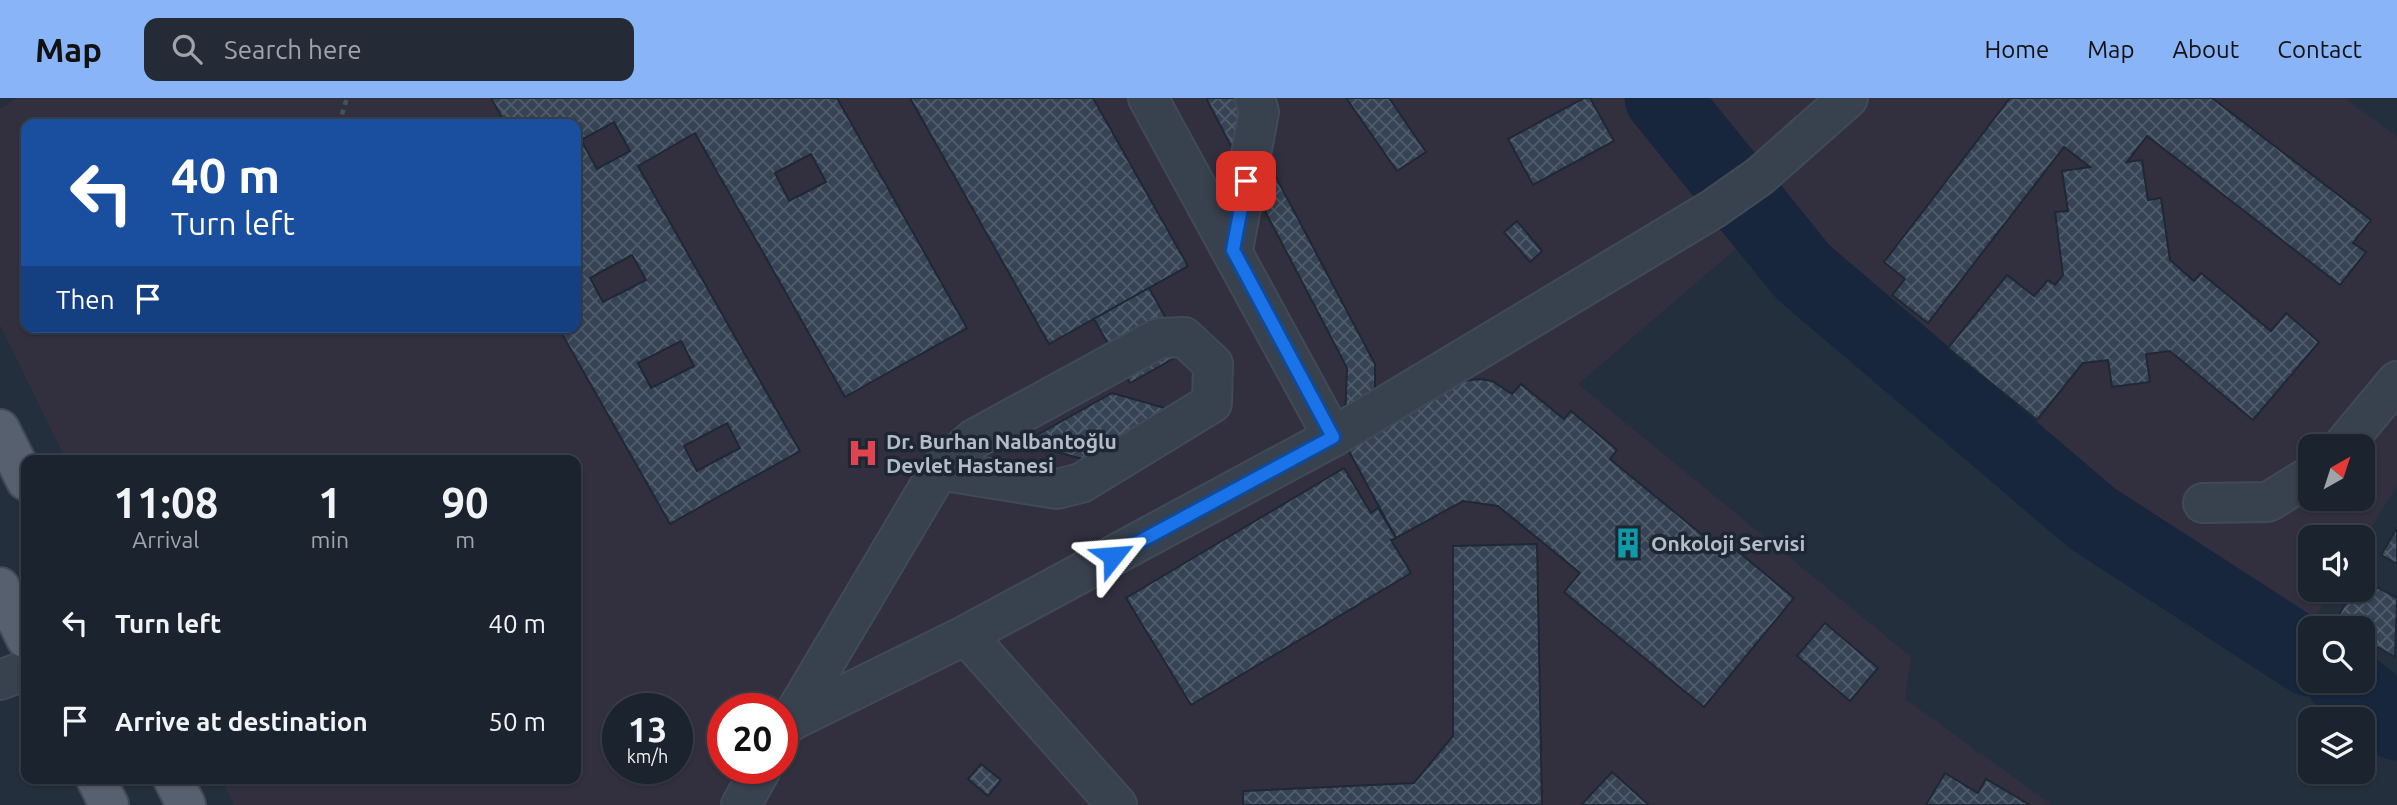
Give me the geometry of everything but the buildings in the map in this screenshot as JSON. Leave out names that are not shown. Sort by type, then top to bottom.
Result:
[{"type":"main road","points":[[0,429],[21,471]]},
{"type":"main road","points":[[0,587],[21,629]]},
{"type":"main road","points":[[98,784],[109,805]]},
{"type":"main road","points":[[176,784],[186,805]]},
{"type":"street","points":[[1148,98],[1333,437]]},
{"type":"street","points":[[1233,250],[1259,112],[1255,98]]},
{"type":"street","points":[[798,722],[966,635],[1333,437],[1713,209],[1760,176],[1841,100]]},
{"type":"street","points":[[798,708],[939,470],[974,439],[1158,338],[1184,337],[1213,364],[1213,403],[1081,484],[1058,489],[939,470]]},
{"type":"street","points":[[2353,434],[2397,381]]},
{"type":"street","points":[[2203,503],[2268,502],[2298,483]]},
{"type":"street","points":[[966,635],[1117,805]]},
{"type":"street","points":[[0,680],[21,672]]},
{"type":"street","points":[[741,805],[753,784]]},
{"type":"path","points":[[340,119],[346,98]]},
{"type":"shaded area","name":"Dr. Burhan Nalbantoğlu Devlet Hastanesi","points":[[17,98],[2344,98],[2397,137],[2397,486],[2373,525],[2298,525],[2298,602],[2324,602],[2315,616],[2298,616],[2298,643],[2282,668],[2090,537],[1746,240],[1578,384],[1911,657],[1905,699],[2052,805],[234,805],[224,784],[581,784],[581,455],[64,455],[0,325],[0,109]]},
{"type":"waterway","points":[[1662,98],[1803,272],[2093,519],[2298,651]]},
{"type":"waterway","points":[[2359,693],[2397,723]]},
{"type":"place","name":"Dr. Burhan Nalbantoğlu Devlet Hastanesi","points":[[863,453]]},
{"type":"place","name":"Onkoloji Servisi","points":[[1628,543]]},
{"type":"route","points":[[1113,556],[1333,437],[1233,250],[1246,181]]}]
